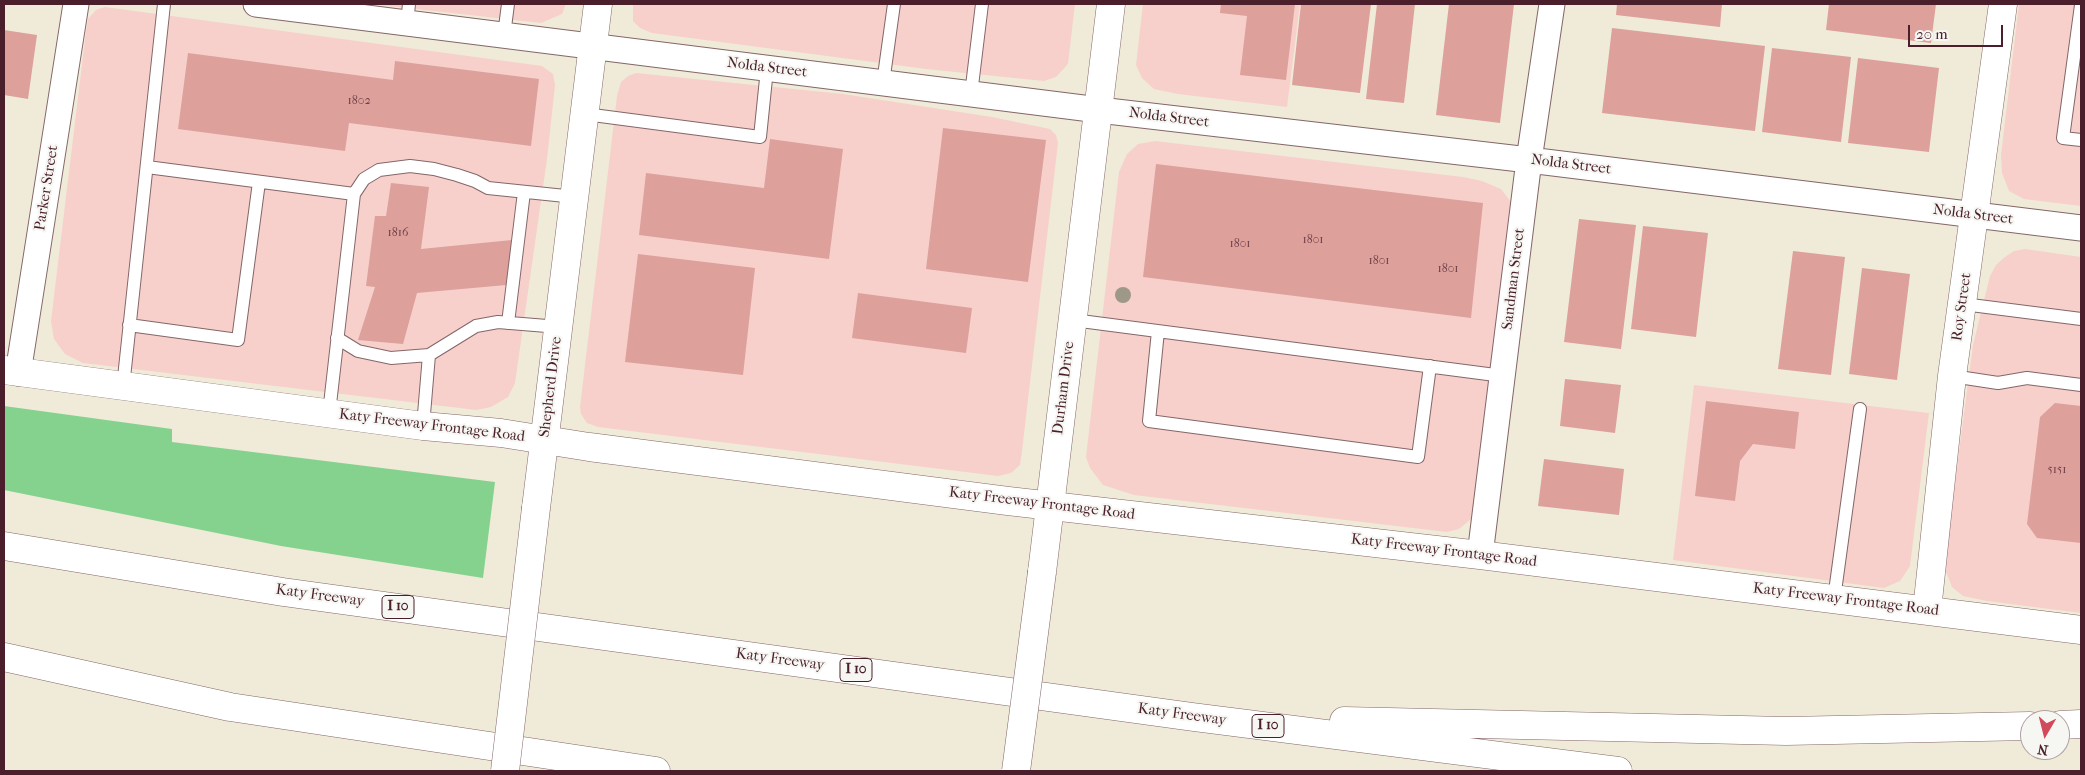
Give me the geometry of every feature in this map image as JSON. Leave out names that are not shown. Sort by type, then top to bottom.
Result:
[{"type":"main road","name":"Shepherd Drive","points":[[505,771],[598,4]]},
{"type":"main road","name":"Durham Drive","points":[[1016,771],[1112,4]]},
{"type":"main road","name":"Roy Street","points":[[1927,610],[1952,376],[2003,4]]},
{"type":"main road","name":"Katy Freeway Frontage Road","points":[[11,372],[1050,506],[1480,554],[2081,630]]},
{"type":"main road","name":"Katy Freeway","points":[[4,546],[283,592],[1193,717],[1618,771]]},
{"type":"main road","points":[[4,657],[230,707],[656,771]]},
{"type":"main road","points":[[1193,717],[1786,731],[2020,726]]},
{"type":"street","name":"Parker Street","points":[[11,372],[76,4]]},
{"type":"street","name":"Nolda Street","points":[[256,4],[408,14],[504,35],[593,47],[2081,228]]},
{"type":"street","name":"Sandman Street","points":[[1480,554],[1529,160],[1552,4]]},
{"type":"lane","points":[[123,387],[164,4]]},
{"type":"lane","points":[[504,35],[508,4]]},
{"type":"lane","points":[[883,83],[894,4]]},
{"type":"lane","points":[[971,94],[982,4]]},
{"type":"lane","points":[[2081,5],[2063,138],[2081,140]]},
{"type":"lane","points":[[585,114],[760,138],[767,69]]},
{"type":"lane","points":[[329,414],[354,194],[364,180],[379,170],[410,166],[434,169],[457,175],[476,181],[488,188],[575,197]]},
{"type":"lane","points":[[146,167],[354,194]]},
{"type":"lane","points":[[130,325],[238,340],[259,182]]},
{"type":"lane","points":[[508,323],[524,192]]},
{"type":"lane","points":[[1963,304],[2081,319]]},
{"type":"lane","points":[[1073,320],[1502,376]]},
{"type":"lane","points":[[338,338],[358,351],[391,358],[429,355],[476,326],[498,322],[559,327]]},
{"type":"lane","points":[[1158,330],[1149,421],[1418,457],[1430,366]]},
{"type":"lane","points":[[423,426],[429,355]]},
{"type":"lane","points":[[1952,376],[1998,383],[2027,378],[2081,385]]},
{"type":"lane","points":[[1834,599],[1860,409]]},
{"type":"shaded area","points":[[371,4],[566,4],[562,14],[541,23]]},
{"type":"shaded area","points":[[633,4],[1075,4],[1068,64],[1056,77],[1044,81],[926,69],[652,33],[640,28],[633,21]]},
{"type":"shaded area","points":[[1143,4],[1300,4],[1287,107],[1178,94],[1154,89],[1142,78],[1136,65]]},
{"type":"shaded area","points":[[2019,4],[2081,4],[2081,206],[2024,199],[2009,191],[2002,173],[2001,155]]},
{"type":"shaded area","points":[[105,7],[542,66],[553,74],[555,85],[547,159],[515,383],[508,397],[491,407],[476,410],[83,363],[65,354],[54,339],[51,321],[88,19],[96,10]]},
{"type":"shaded area","points":[[636,73],[843,94],[992,117],[1050,129],[1056,135],[1058,143],[1020,465],[1011,473],[998,476],[598,427],[587,423],[581,414],[580,407],[617,96],[621,82],[628,76]]},
{"type":"shaded area","points":[[1155,141],[1463,177],[1482,181],[1501,189],[1511,202],[1513,221],[1476,515],[1459,529],[1447,532],[1134,495],[1103,485],[1090,468],[1086,457],[1119,172],[1127,154],[1138,144]]},
{"type":"shaded area","points":[[2025,249],[2081,257],[2081,613],[1987,601],[1963,596],[1952,587],[1944,566],[1973,345],[1990,276],[1996,265],[2005,257],[2014,251]]},
{"type":"shaded area","points":[[1694,385],[1929,413],[1910,566],[1900,581],[1884,588],[1673,560]]},
{"type":"green space","points":[[4,406],[172,429],[172,442],[495,482],[483,578],[281,546],[4,490]]},
{"type":"building","points":[[1221,4],[1295,4],[1286,80],[1240,75],[1247,16],[1220,13]]},
{"type":"building","points":[[1301,4],[1371,4],[1360,93],[1292,85]]},
{"type":"building","points":[[1377,4],[1415,4],[1404,103],[1366,99]]},
{"type":"building","points":[[1449,4],[1514,4],[1500,123],[1436,115]]},
{"type":"building","points":[[1617,4],[1722,4],[1720,27],[1616,15]]},
{"type":"building","points":[[1829,4],[1936,4],[1931,43],[1826,30]]},
{"type":"building","points":[[1612,28],[1765,46],[1755,131],[1602,113]]},
{"type":"building","points":[[4,30],[37,35],[28,99],[4,95]]},
{"type":"building","points":[[1772,48],[1851,57],[1841,142],[1762,132]]},
{"type":"building","points":[[188,53],[393,80],[395,61],[539,79],[531,146],[349,123],[345,151],[178,129]]},
{"type":"building","points":[[1858,58],[1939,68],[1929,152],[1848,143]]},
{"type":"building","points":[[943,128],[1046,140],[1028,282],[926,269]]},
{"type":"building","points":[[770,139],[843,149],[829,259],[639,235],[646,173],[764,188]]},
{"type":"building","points":[[1156,164],[1483,203],[1471,318],[1143,277]]},
{"type":"building","points":[[391,183],[429,187],[421,249],[512,240],[506,285],[417,293],[403,344],[358,340],[375,287],[366,286],[375,216],[386,216]]},
{"type":"building","points":[[1579,219],[1636,225],[1621,349],[1564,342]]},
{"type":"building","points":[[1643,226],[1708,233],[1696,337],[1631,329]]},
{"type":"building","points":[[1793,251],[1845,257],[1831,375],[1778,369]]},
{"type":"building","points":[[638,254],[755,268],[743,375],[625,362]]},
{"type":"building","points":[[1862,268],[1910,274],[1897,380],[1849,374]]},
{"type":"building","points":[[858,293],[972,308],[966,353],[852,338]]},
{"type":"building","points":[[1565,379],[1621,385],[1615,433],[1560,426]]},
{"type":"building","points":[[1706,401],[1799,412],[1795,449],[1753,444],[1740,461],[1735,501],[1695,496]]},
{"type":"building","points":[[2055,403],[2081,406],[2081,543],[2037,538],[2027,524],[2040,417]]},
{"type":"building","points":[[1544,459],[1624,469],[1619,515],[1538,506]]}]
